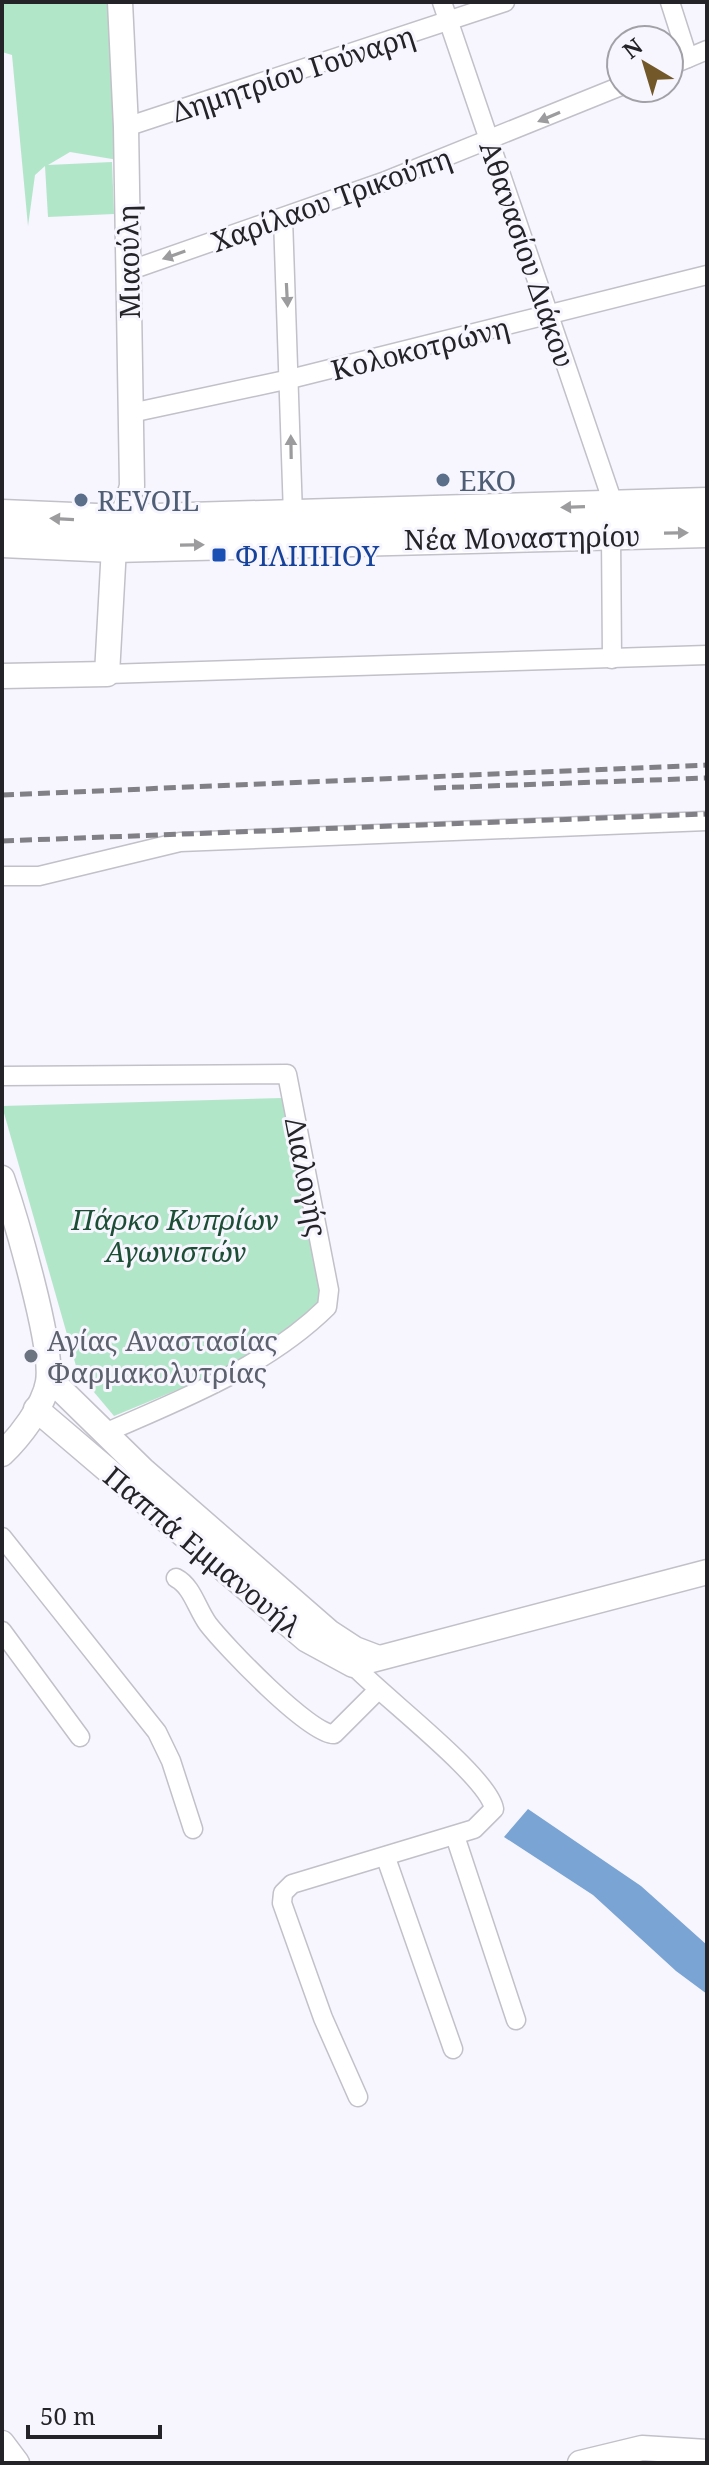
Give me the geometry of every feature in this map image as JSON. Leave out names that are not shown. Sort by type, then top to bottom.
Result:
[{"type":"main road","name":"Νέα Μοναστηρίου","points":[[2,515],[118,533],[613,520],[707,503]]},
{"type":"main road","name":"Νέα Μοναστηρίου","points":[[2,542],[293,515],[613,520],[707,532]]},
{"type":"street","name":"Μιαούλη","points":[[107,674],[118,533],[132,486],[126,127],[120,2]]},
{"type":"street","name":"Αθανασίου Διάκου","points":[[442,2],[549,316],[613,520],[612,659]]},
{"type":"street","name":"Δημητρίου Γούναρη","points":[[126,127],[449,23],[505,2]]},
{"type":"street","points":[[670,2],[688,58]]},
{"type":"street","points":[[685,59],[707,50]]},
{"type":"street","name":"Χαρίλαου Τρικούπη","points":[[128,271],[283,218],[490,141],[605,93]]},
{"type":"street","points":[[283,218],[293,515]]},
{"type":"street","name":"Κολοκοτρώνη","points":[[131,413],[290,379],[707,275]]},
{"type":"street","points":[[2,676],[707,655]]},
{"type":"street","points":[[2,876],[39,876],[180,842],[707,821]]},
{"type":"street","name":"Διαλογής","points":[[2,1076],[287,1074],[329,1290],[327,1307],[254,1363],[105,1433]]},
{"type":"street","points":[[2,1178],[41,1326],[49,1378],[36,1409],[2,1454]]},
{"type":"street","name":"Παππά Εμμανουήλ","points":[[49,1378],[105,1433],[329,1632],[355,1649],[382,1659]]},
{"type":"street","name":"Παππά Εμμανουήλ","points":[[36,1409],[307,1640],[353,1665]]},
{"type":"street","points":[[2,1537],[157,1732],[171,1761],[193,1829]]},
{"type":"street","points":[[353,1665],[707,1572]]},
{"type":"street","points":[[176,1578],[185,1584],[212,1629],[271,1691],[320,1732],[334,1734],[377,1691]]},
{"type":"street","points":[[2,1631],[80,1737]]},
{"type":"street","points":[[353,1665],[377,1691],[484,1786],[492,1798],[494,1809],[486,1820],[455,1836],[292,1884],[283,1893],[282,1903],[323,2018],[358,2097]]},
{"type":"street","points":[[455,1836],[516,2020]]},
{"type":"street","points":[[386,1858],[453,2049]]},
{"type":"street","points":[[2,2443],[17,2463]]},
{"type":"street","points":[[580,2463],[642,2448],[707,2452]]},
{"type":"green space","points":[[2,2],[112,2],[118,160],[70,152],[48,165],[112,162],[114,214],[48,217],[45,166],[35,175],[28,226],[12,55],[2,52]]},
{"type":"green space","name":"Πάρκο Κυπρίων Αγωνιστών","points":[[282,1098],[323,1306],[228,1369],[114,1416],[78,1373],[2,1106]]},
{"type":"water","points":[[528,1809],[641,1886],[707,1945],[707,1994],[676,1971],[593,1895],[504,1837]]},
{"type":"railway","points":[[2,795],[707,765]]},
{"type":"railway","points":[[434,788],[707,778]]},
{"type":"railway","points":[[2,841],[707,814]]},
{"type":"place","name":"EKO","points":[[443,480]]},
{"type":"place","name":"REVOIL","points":[[81,500]]},
{"type":"place","name":"ΦΙΛΙΠΠΟΥ","points":[[219,555]]},
{"type":"place","name":"Αγίας Αναστασίας Φαρμακολυτρίας","points":[[31,1356]]}]
